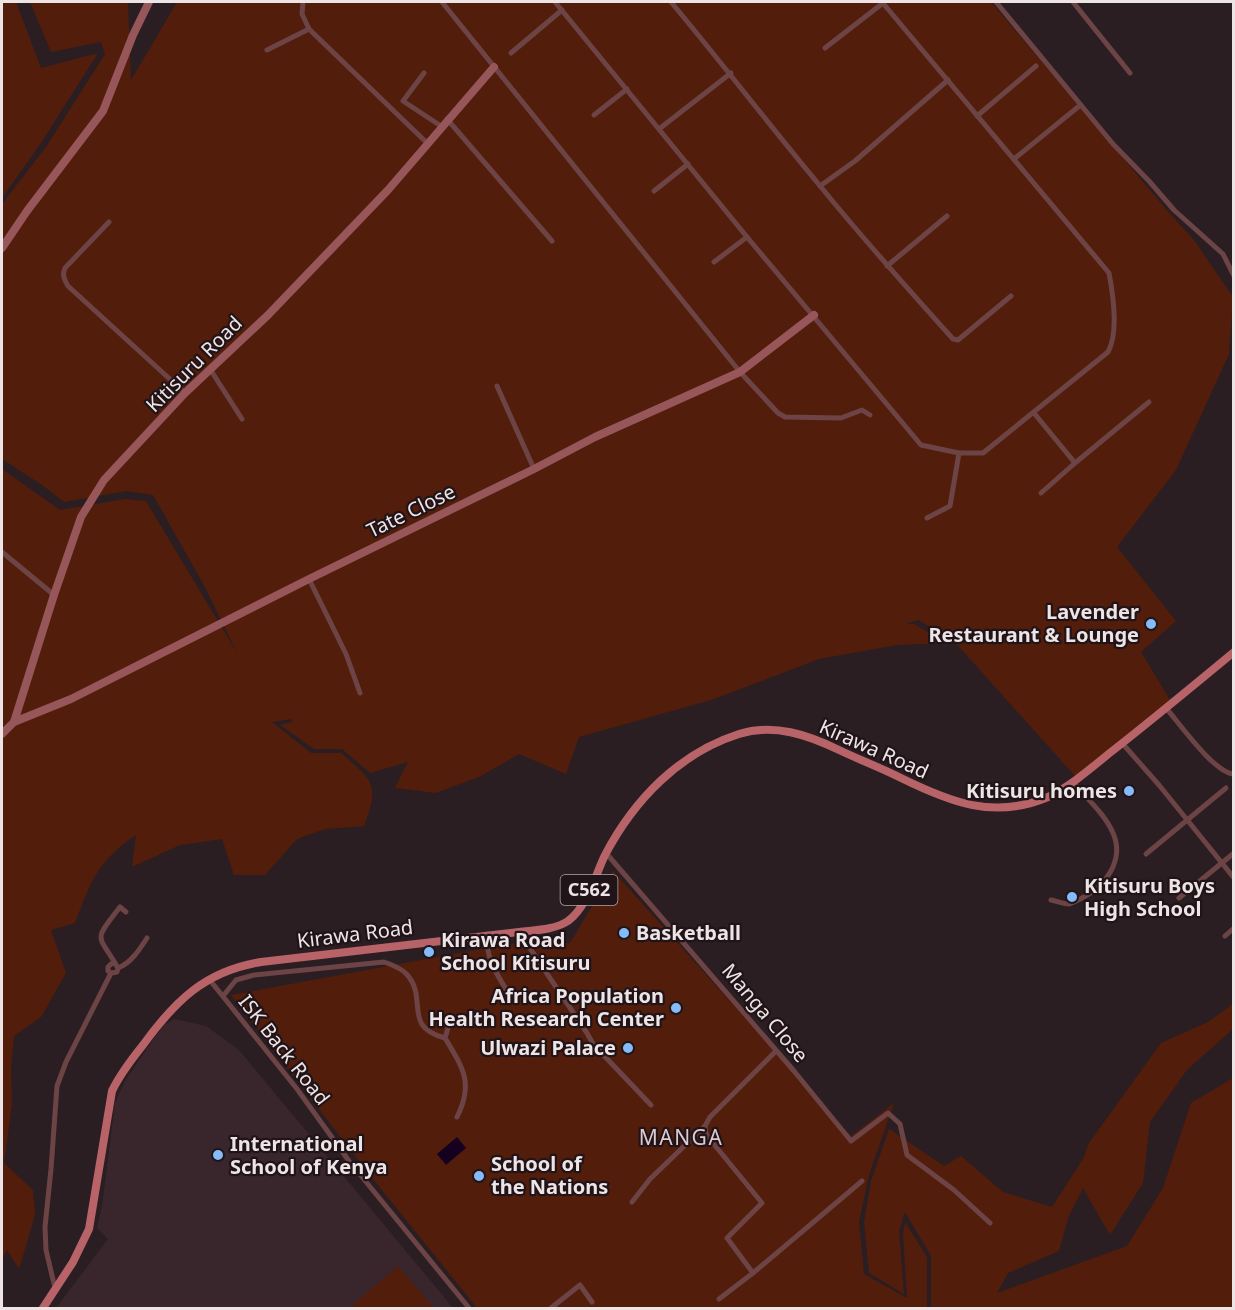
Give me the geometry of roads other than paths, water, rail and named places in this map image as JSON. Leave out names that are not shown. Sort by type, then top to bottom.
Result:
[{"type":"main road","name":"Kirawa Road","points":[[42,1308],[73,1262],[88,1229],[111,1091],[120,1075],[173,1006],[190,991],[209,979],[247,964],[555,927],[573,916],[582,903],[606,852],[642,800],[668,772],[699,752],[739,734],[758,730],[776,730],[819,740],[918,787],[973,807],[992,808],[1028,804],[1048,797],[1072,782],[1233,652]]},
{"type":"street","points":[[2,248],[27,211],[103,111],[133,34],[149,2]]},
{"type":"street","points":[[303,2],[302,14],[309,28],[427,143]]},
{"type":"street","points":[[442,2],[740,372],[778,413],[785,417],[841,418],[862,410],[870,416]]},
{"type":"street","points":[[555,2],[921,445],[959,453],[986,452],[1108,352],[1112,345],[1114,309],[1108,273],[883,2],[825,48]]},
{"type":"street","points":[[671,2],[887,266],[955,341],[1011,296]]},
{"type":"street","points":[[996,2],[1113,144],[1174,210],[1223,254],[1233,276]]},
{"type":"street","points":[[1073,2],[1130,73]]},
{"type":"street","points":[[511,53],[562,10]]},
{"type":"street","points":[[267,50],[309,28]]},
{"type":"street","points":[[977,116],[1036,66]]},
{"type":"street","name":"Kitisuru Road","points":[[2,734],[14,722],[81,517],[104,480],[185,393],[295,287],[388,190],[447,118],[494,67]]},
{"type":"street","points":[[424,73],[403,101],[441,126]]},
{"type":"street","points":[[660,129],[731,73]]},
{"type":"street","points":[[820,186],[855,161],[948,80]]},
{"type":"street","points":[[594,115],[627,89]]},
{"type":"street","points":[[1014,159],[1078,107]]},
{"type":"street","points":[[447,118],[552,241]]},
{"type":"street","points":[[654,191],[688,164]]},
{"type":"street","points":[[887,266],[947,216]]},
{"type":"street","points":[[109,222],[65,268],[64,279],[68,286],[185,393]]},
{"type":"street","points":[[714,262],[747,237]]},
{"type":"street","name":"Tate Close","points":[[14,722],[29,718],[71,699],[309,579],[534,470],[595,437],[740,372],[814,315]]},
{"type":"street","points":[[210,369],[242,419]]},
{"type":"street","points":[[497,386],[534,470]]},
{"type":"street","points":[[1041,493],[1149,402]]},
{"type":"street","points":[[1034,413],[1075,463]]},
{"type":"street","points":[[927,518],[950,506],[959,453]]},
{"type":"street","points":[[2,552],[54,595]]},
{"type":"street","points":[[309,579],[346,654],[360,693]]},
{"type":"street","points":[[1165,708],[1215,766],[1230,775],[1233,774]]},
{"type":"street","points":[[1122,743],[1160,785],[1233,878]]},
{"type":"street","points":[[1051,900],[1070,904],[1086,896],[1102,885],[1114,866],[1116,846],[1114,834],[1104,818],[1072,782]]},
{"type":"street","points":[[1146,854],[1226,788]]},
{"type":"street","name":"Manga Close","points":[[606,852],[850,1141],[888,1113],[900,1124],[906,1155],[954,1190],[990,1223]]},
{"type":"street","points":[[1179,898],[1233,853]]},
{"type":"street","points":[[117,966],[100,943],[101,931],[120,907],[126,912]]},
{"type":"street","points":[[1225,936],[1233,928]]},
{"type":"street","points":[[519,932],[593,1044],[651,1105]]},
{"type":"street","points":[[488,934],[487,945],[491,962],[509,994]]},
{"type":"street","points":[[55,1288],[46,1250],[45,1227],[57,1086],[66,1062],[111,974],[108,967],[111,964],[117,966],[135,955],[147,938]]},
{"type":"street","points":[[223,996],[236,980],[254,975],[384,962],[398,967],[409,976],[416,992],[417,1013],[423,1028],[434,1035],[445,1038],[463,1068],[466,1080],[463,1105],[457,1118]]},
{"type":"street","name":"ISK Back Road","points":[[209,979],[297,1089],[349,1161],[469,1308]]},
{"type":"street","points":[[445,1038],[448,1028]]},
{"type":"street","points":[[632,1202],[650,1179],[705,1126],[710,1118],[776,1051]]},
{"type":"street","points":[[705,1126],[706,1134],[712,1143],[762,1203],[727,1238],[753,1273]]},
{"type":"street","points":[[719,1299],[862,1181]]},
{"type":"street","points":[[551,1308],[580,1285],[592,1302]]},
{"type":"place","name":"Lavender Restaurant & Lounge","points":[[1151,624]]},
{"type":"place","name":"Kitisuru homes","points":[[1129,791]]},
{"type":"place","name":"Kitisuru Boys High School","points":[[1072,897]]},
{"type":"place","name":"Basketball","points":[[624,933]]},
{"type":"place","name":"Kirawa Road School Kitisuru","points":[[429,952]]},
{"type":"place","name":"Africa Population Health Research Center","points":[[676,1008]]},
{"type":"place","name":"Ulwazi Palace","points":[[628,1048]]},
{"type":"place","name":"International School of Kenya","points":[[218,1155]]},
{"type":"place","name":"School of the Nations","points":[[479,1176]]},
{"type":"district","name":"MANGA","points":[[681,1138]]}]
